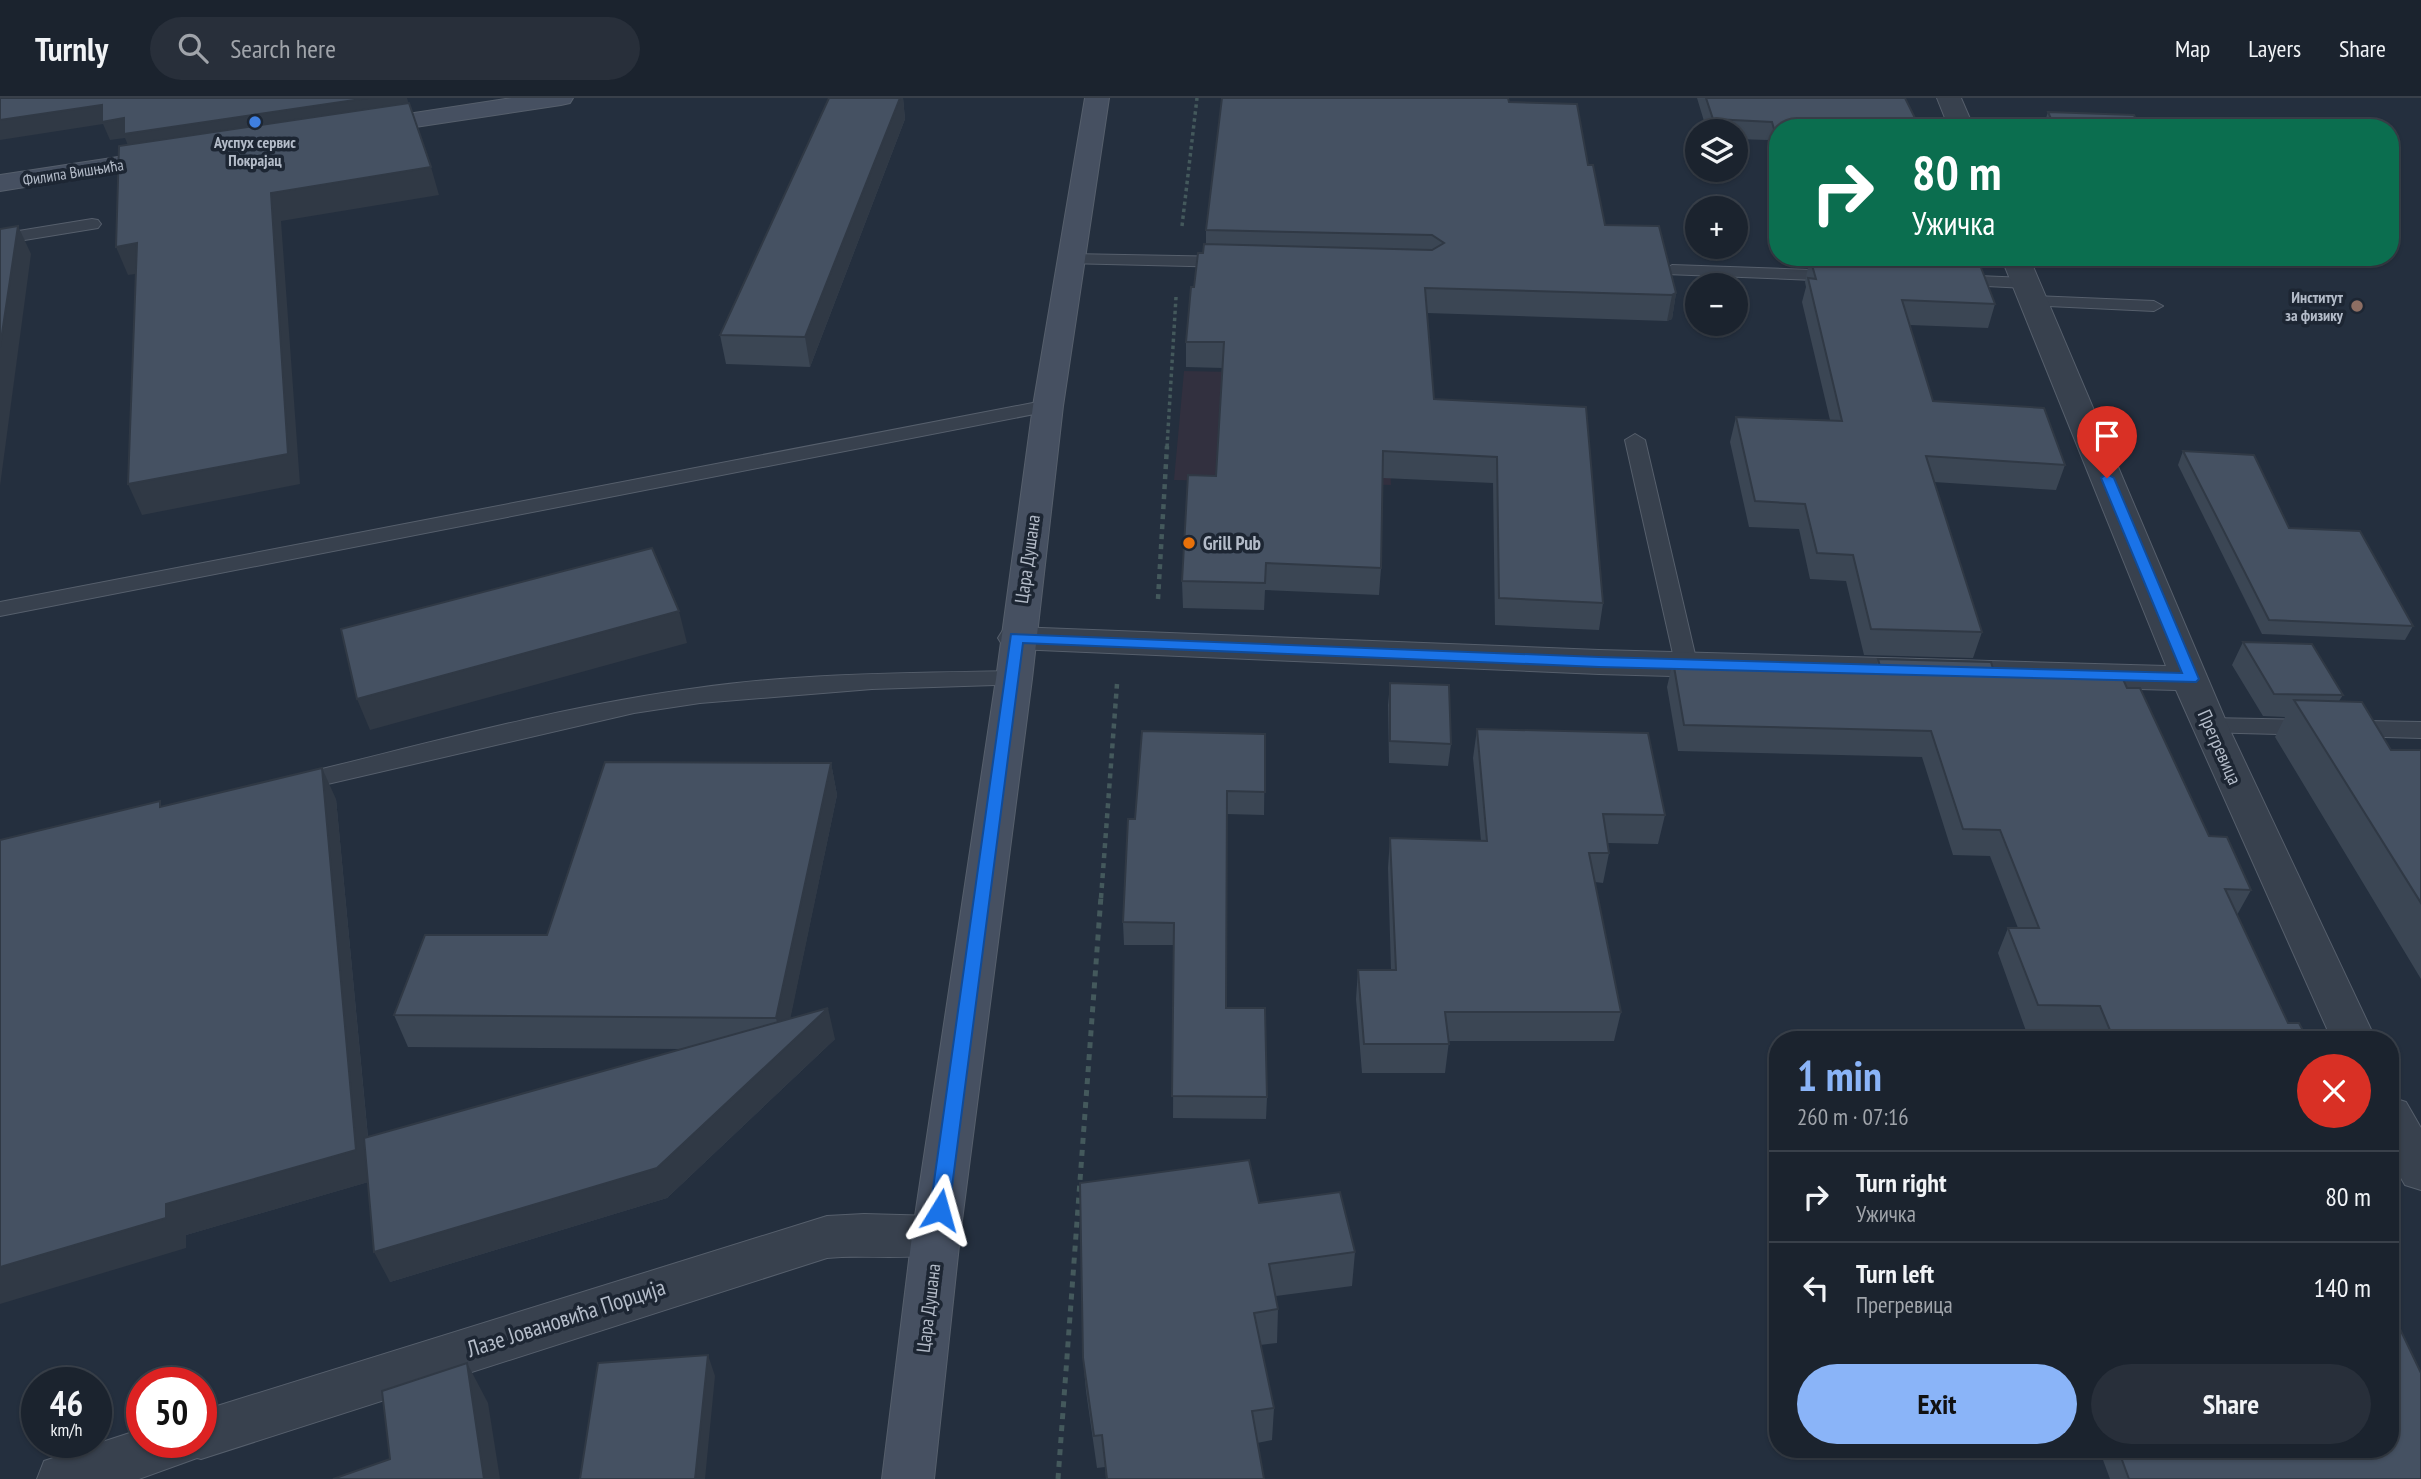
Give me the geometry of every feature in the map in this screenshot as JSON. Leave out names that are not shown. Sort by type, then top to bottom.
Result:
[{"type":"main road","points":[[344,131],[480,104],[561,98]]},
{"type":"main road","name":"Цара Душана","points":[[908,1479],[936,1236],[1014,679],[1016,638],[1048,406],[1097,98]]},
{"type":"main road","name":"Филипа Вишњића","points":[[0,183],[193,154]]},
{"type":"street","points":[[1949,98],[1958,119]]},
{"type":"street","name":"Прегревица","points":[[2025,281],[2210,726],[2350,1031]]},
{"type":"street","points":[[1016,638],[1585,662],[2191,679]]},
{"type":"street","points":[[2399,1131],[2421,1171]]},
{"type":"street","name":"Лазе Јовановића Порција","points":[[217,1430],[814,1241],[863,1234],[936,1236]]},
{"type":"street","points":[[62,1479],[128,1458]]},
{"type":"lane","points":[[0,239],[92,225]]},
{"type":"lane","points":[[1071,259],[1248,263]]},
{"type":"lane","points":[[1672,270],[1863,277]]},
{"type":"lane","points":[[1931,279],[2025,281],[2154,306]]},
{"type":"lane","points":[[0,609],[1048,406]]},
{"type":"lane","points":[[1635,440],[1686,663]]},
{"type":"lane","points":[[274,789],[634,705],[701,695],[872,681],[1014,679]]},
{"type":"lane","points":[[2210,726],[2421,730]]},
{"type":"path","points":[[1058,1479],[1118,671],[1155,642],[1178,261],[1198,98]]},
{"type":"shaded area","points":[[1184,371],[1386,375],[1391,485],[1174,480]]},
{"type":"building","points":[[0,98],[368,98],[124,134],[124,118],[102,122],[102,105],[0,120]]},
{"type":"building","points":[[829,98],[900,98],[805,337],[720,335]]},
{"type":"building","points":[[1222,98],[1508,98],[1509,102],[1577,104],[1588,165],[1593,165],[1605,225],[1659,226],[1676,293],[1425,288],[1434,399],[1586,407],[1603,603],[1499,598],[1497,457],[1383,451],[1381,568],[1266,563],[1265,583],[1182,581],[1188,475],[1216,476],[1224,342],[1186,342],[1191,287],[1194,287],[1198,253],[1203,253],[1204,244],[1432,250],[1444,243],[1432,235],[1206,230]]},
{"type":"building","points":[[1706,98],[1905,98],[1916,119],[1769,119],[1769,122],[1713,119]]},
{"type":"building","points":[[409,103],[431,167],[271,193],[288,454],[128,484],[137,243],[116,247],[119,146]]},
{"type":"building","points":[[2048,112],[2134,115],[2136,119],[2051,119]]},
{"type":"building","points":[[18,226],[0,347],[0,229]]},
{"type":"building","points":[[1812,266],[1980,266],[1995,304],[1902,300],[1933,401],[2044,408],[2065,465],[1926,456],[1982,632],[1871,629],[1853,555],[1817,553],[1805,504],[1755,501],[1736,417],[1842,421],[1808,278],[1816,279]]},
{"type":"building","points":[[2183,451],[2254,455],[2289,528],[2360,531],[2413,626],[2269,620]]},
{"type":"building","points":[[652,548],[679,611],[357,699],[341,629]]},
{"type":"building","points":[[2243,642],[2312,644],[2343,695],[2274,694]]},
{"type":"building","points":[[1878,659],[1991,662],[1995,675],[2123,679],[2127,688],[2140,688],[2209,836],[2227,837],[2251,890],[2225,889],[2288,1023],[2299,1023],[2303,1031],[2110,1031],[2100,1006],[2038,1005],[2008,928],[2039,928],[2000,830],[1963,829],[1931,731],[1684,725],[1673,661],[1881,670]]},
{"type":"building","points":[[1390,683],[1449,685],[1451,744],[1390,741]]},
{"type":"building","points":[[2294,700],[2362,702],[2391,750],[2421,750],[2421,903]]},
{"type":"building","points":[[1477,729],[1648,733],[1665,815],[1603,814],[1609,853],[1589,853],[1621,1012],[1445,1012],[1449,1044],[1364,1044],[1358,970],[1396,970],[1390,838],[1487,841]]},
{"type":"building","points":[[1142,731],[1265,734],[1265,792],[1227,791],[1226,1008],[1265,1008],[1267,1097],[1172,1096],[1174,923],[1123,922],[1128,819],[1135,819]]},
{"type":"building","points":[[605,762],[831,763],[776,1018],[394,1015],[425,935],[547,935]]},
{"type":"building","points":[[322,768],[356,1150],[166,1204],[166,1218],[0,1267],[0,840],[160,801],[160,807]]},
{"type":"building","points":[[828,1008],[657,1168],[374,1252],[364,1138]]},
{"type":"building","points":[[1249,1160],[1259,1203],[1340,1192],[1355,1252],[1269,1264],[1278,1309],[1254,1313],[1274,1408],[1252,1411],[1264,1479],[1107,1479],[1102,1435],[1094,1436],[1083,1358],[1080,1183]]},
{"type":"building","points":[[2399,1329],[2421,1373],[2421,1479],[2129,1479],[2121,1458],[2399,1458]]},
{"type":"building","points":[[708,1355],[695,1479],[580,1479],[598,1363]]},
{"type":"building","points":[[467,1363],[484,1479],[333,1479],[390,1459],[382,1391]]},
{"type":"place","name":"Ауспух сервис Покрајац","points":[[255,122]]},
{"type":"place","name":"Институт за физику","points":[[2357,306]]},
{"type":"place","name":"Grill Pub","points":[[1189,543]]},
{"type":"route","points":[[940,1210],[1014,679],[1016,638],[1599,662],[2191,679],[2107,478]]}]
